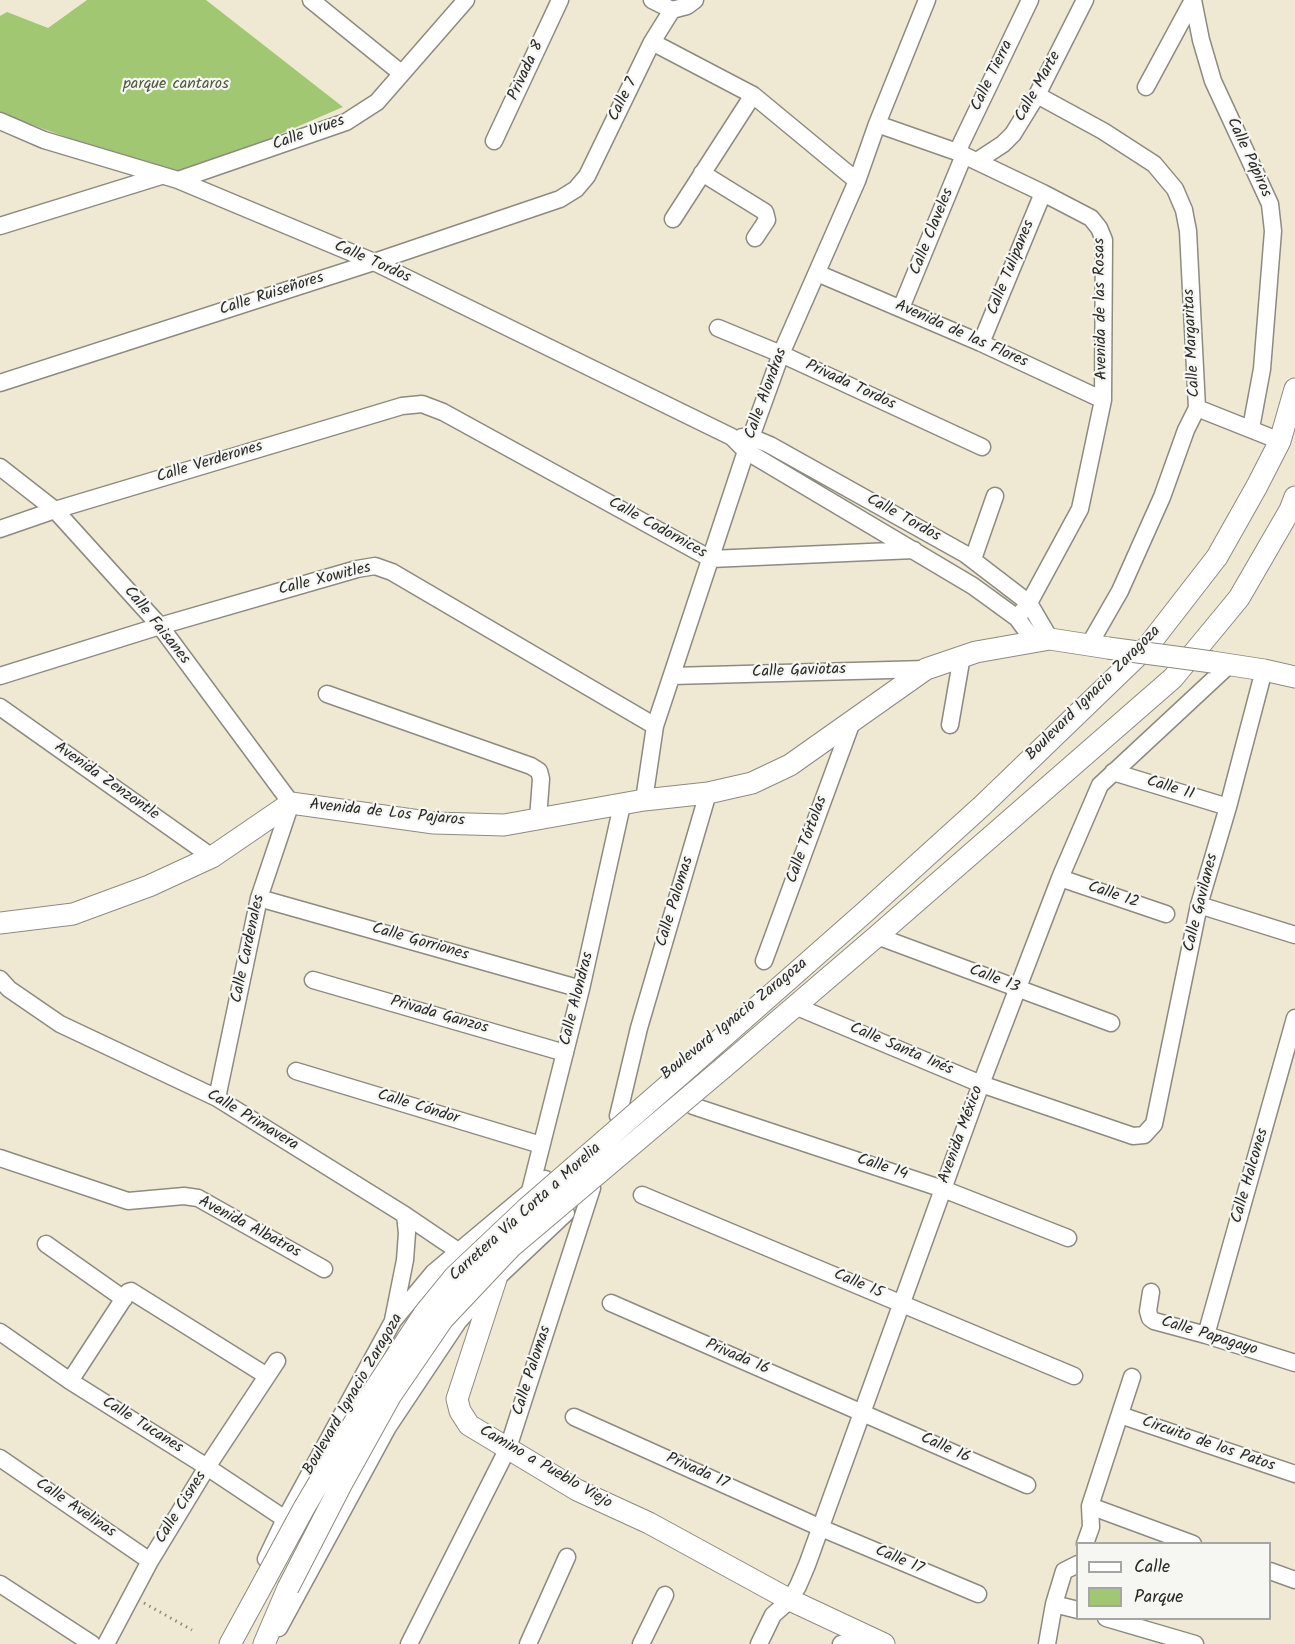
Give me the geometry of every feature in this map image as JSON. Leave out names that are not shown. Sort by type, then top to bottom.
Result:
[{"type":"main road","name":"Boulevard Ignacio Zaragoza","points":[[758,1006],[983,805],[1148,646],[1217,557],[1280,441],[1295,389]]},
{"type":"main road","name":"Boulevard Ignacio Zaragoza","points":[[769,1028],[878,936],[1173,678],[1239,598],[1290,510],[1295,496]]},
{"type":"main road","points":[[853,719],[926,669],[976,652],[1042,640],[1264,670],[1295,677]]},
{"type":"main road","name":"Avenida de Los Pajaros","points":[[0,923],[73,914],[148,886],[212,857],[291,803],[434,823],[504,825],[644,800],[708,794],[752,783],[790,765],[853,719]]},
{"type":"main road","name":"Carretera Vía Corta a Morelia","points":[[228,1644],[367,1401],[424,1314],[455,1276],[527,1208],[758,1006]]},
{"type":"main road","name":"Carretera Vía Corta a Morelia","points":[[264,1644],[288,1588],[341,1485],[391,1395],[444,1318],[511,1247],[769,1028]]},
{"type":"main road","name":"Camino a Pueblo Viejo","points":[[496,1279],[457,1399],[459,1411],[469,1425],[577,1490],[649,1523],[790,1600],[876,1640]]},
{"type":"street","points":[[311,0],[401,73]]},
{"type":"street","name":"Calle Urues","points":[[178,180],[346,122],[377,102],[466,0]]},
{"type":"street","name":"Privada 8","points":[[494,141],[560,0]]},
{"type":"street","points":[[652,0],[672,10],[687,6],[695,0]]},
{"type":"street","name":"Calle Tierra","points":[[966,156],[1030,0]]},
{"type":"street","name":"Calle Marte","points":[[966,156],[1003,144],[1013,134],[1037,95],[1085,0]]},
{"type":"street","points":[[1146,87],[1193,0]]},
{"type":"street","name":"Calle Pápiros","points":[[1193,0],[1201,40],[1213,81],[1270,204],[1273,231],[1262,369],[1251,428]]},
{"type":"street","name":"Calle Alondras","points":[[644,800],[655,726],[781,354],[857,181],[877,124],[928,2]]},
{"type":"street","name":"Calle 7","points":[[576,189],[587,176],[652,42],[672,10]]},
{"type":"street","points":[[652,42],[753,95],[857,181]]},
{"type":"street","points":[[673,219],[753,95]]},
{"type":"street","name":"Calle Margaritas","points":[[1037,95],[1146,157],[1175,189],[1184,210],[1188,231],[1197,408],[1186,430],[1162,498],[1120,591],[1098,647]]},
{"type":"street","name":"Calle Tordos","points":[[0,121],[44,140],[178,180],[374,262],[749,444],[973,586],[1017,618],[1042,640]]},
{"type":"street","name":"Avenida de las Rosas","points":[[877,124],[966,156],[1043,193],[1091,218],[1099,228],[1104,240],[1103,399],[1080,509],[1029,603],[1017,618]]},
{"type":"street","name":"Calle Claveles","points":[[901,308],[966,156]]},
{"type":"street","points":[[702,173],[765,212],[767,220],[755,238]]},
{"type":"street","points":[[0,226],[161,176]]},
{"type":"street","name":"Calle Ruiseñores","points":[[0,383],[374,262],[560,199],[576,189]]},
{"type":"street","name":"Calle Tulipanes","points":[[981,343],[1043,193]]},
{"type":"street","name":"Avenida de las Flores","points":[[817,273],[981,343],[1103,399]]},
{"type":"street","name":"Privada Tordos","points":[[718,328],[781,354],[982,447]]},
{"type":"street","name":"Calle Verderones","points":[[0,529],[55,510],[402,406],[422,404]]},
{"type":"street","name":"Calle Codornices","points":[[422,404],[443,412],[711,559],[914,550]]},
{"type":"street","points":[[1197,408],[1280,441]]},
{"type":"street","name":"Calle Tordos","points":[[749,444],[770,445],[973,560],[1029,603],[1042,640]]},
{"type":"street","name":"Calle Faisanes","points":[[0,467],[55,510],[160,626],[291,803]]},
{"type":"street","points":[[973,560],[995,496]]},
{"type":"street","name":"Calle Xowitles","points":[[0,676],[160,626],[357,569],[375,566],[392,572],[655,726]]},
{"type":"street","points":[[950,725],[962,656]]},
{"type":"street","name":"Avenida México","points":[[759,1644],[773,1616],[790,1600],[798,1586],[864,1413],[981,1084],[1060,878],[1100,785],[1220,664]]},
{"type":"street","name":"Calle Gaviotas","points":[[672,676],[926,669]]},
{"type":"street","name":"Calle Gavilanes","points":[[1144,1135],[1154,1124],[1199,905],[1228,807],[1264,670]]},
{"type":"street","points":[[327,694],[531,765],[539,771],[541,779],[538,819]]},
{"type":"street","name":"Avenida Zenzontle","points":[[0,707],[212,857]]},
{"type":"street","name":"Calle Tórtolas","points":[[764,961],[853,719]]},
{"type":"street","name":"Calle 11","points":[[1113,772],[1228,807]]},
{"type":"street","name":"Calle Palomas","points":[[618,1116],[639,1028],[708,794]]},
{"type":"street","name":"Calle Cardenales","points":[[217,1098],[259,897],[291,803]]},
{"type":"street","name":"Calle Alondras","points":[[530,1191],[582,988],[622,805]]},
{"type":"street","name":"Calle 12","points":[[1060,878],[1166,914]]},
{"type":"street","name":"Calle Gorriones","points":[[259,897],[582,988]]},
{"type":"street","points":[[1199,905],[1295,935]]},
{"type":"street","name":"Calle 13","points":[[878,936],[1111,1023]]},
{"type":"street","name":"Calle Primavera","points":[[0,979],[9,989],[60,1023],[217,1098],[405,1215],[458,1250],[496,1279]]},
{"type":"street","name":"Privada Ganzos","points":[[313,980],[565,1053]]},
{"type":"street","name":"Boulevard Ignacio Zaragoza","points":[[228,1644],[285,1519],[393,1321],[433,1273],[458,1250],[723,1028],[758,1006]]},
{"type":"street","name":"Calle Santa Inés","points":[[795,1006],[981,1084],[1133,1136],[1144,1135]]},
{"type":"street","name":"Calle Halcones","points":[[1206,1335],[1295,1018]]},
{"type":"street","name":"Boulevard Ignacio Zaragoza","points":[[269,1644],[291,1609],[388,1427],[458,1322],[496,1279],[592,1188],[746,1060],[769,1028]]},
{"type":"street","name":"Calle Cóndor","points":[[296,1071],[541,1145]]},
{"type":"street","name":"Calle 14","points":[[693,1106],[943,1188],[1068,1238]]},
{"type":"street","name":"Avenida Albatros","points":[[0,1158],[128,1202],[184,1196],[198,1198],[324,1269]]},
{"type":"street","name":"Calle Palomas","points":[[409,1644],[508,1448],[592,1188]]},
{"type":"street","name":"Calle 15","points":[[642,1195],[1074,1376]]},
{"type":"street","points":[[393,1321],[405,1260],[407,1233],[405,1215]]},
{"type":"street","points":[[46,1244],[127,1295],[267,1376]]},
{"type":"street","name":"Calle Papagayo","points":[[1151,1292],[1148,1311],[1154,1321],[1295,1364]]},
{"type":"street","points":[[70,1381],[127,1295]]},
{"type":"street","name":"Privada 16","points":[[611,1304],[864,1413]]},
{"type":"street","name":"Calle Tucanes","points":[[0,1332],[70,1381],[285,1519]]},
{"type":"street","name":"Calle Cisnes","points":[[106,1644],[150,1560],[207,1467],[277,1361]]},
{"type":"street","name":"Circuito de los Patos","points":[[1086,1542],[1091,1527],[1090,1506],[1132,1377]]},
{"type":"street","name":"Calle 16","points":[[864,1413],[1027,1485]]},
{"type":"street","name":"Circuito de los Patos","points":[[1120,1415],[1295,1474]]},
{"type":"street","name":"Privada 17","points":[[574,1417],[821,1528]]},
{"type":"street","name":"Calle Avelinas","points":[[0,1458],[150,1560]]},
{"type":"street","points":[[1090,1506],[1188,1542]]},
{"type":"street","name":"Calle 17","points":[[821,1528],[978,1594]]},
{"type":"street","points":[[528,1644],[567,1557]]},
{"type":"street","points":[[1047,1644],[1054,1604],[1071,1567]]},
{"type":"street","points":[[1271,1572],[1295,1580]]},
{"type":"street","points":[[0,1584],[92,1644]]},
{"type":"street","points":[[641,1644],[665,1595]]},
{"type":"street","points":[[1054,1604],[1076,1610]]},
{"type":"street","points":[[1113,1620],[1196,1644]]},
{"type":"street","points":[[841,1644],[876,1640]]},
{"type":"path","points":[[132,1595],[192,1630]]},
{"type":"green space","name":"parque cantaros","points":[[87,0],[206,0],[343,107],[178,178],[0,113],[0,16],[7,12],[48,28]]}]
